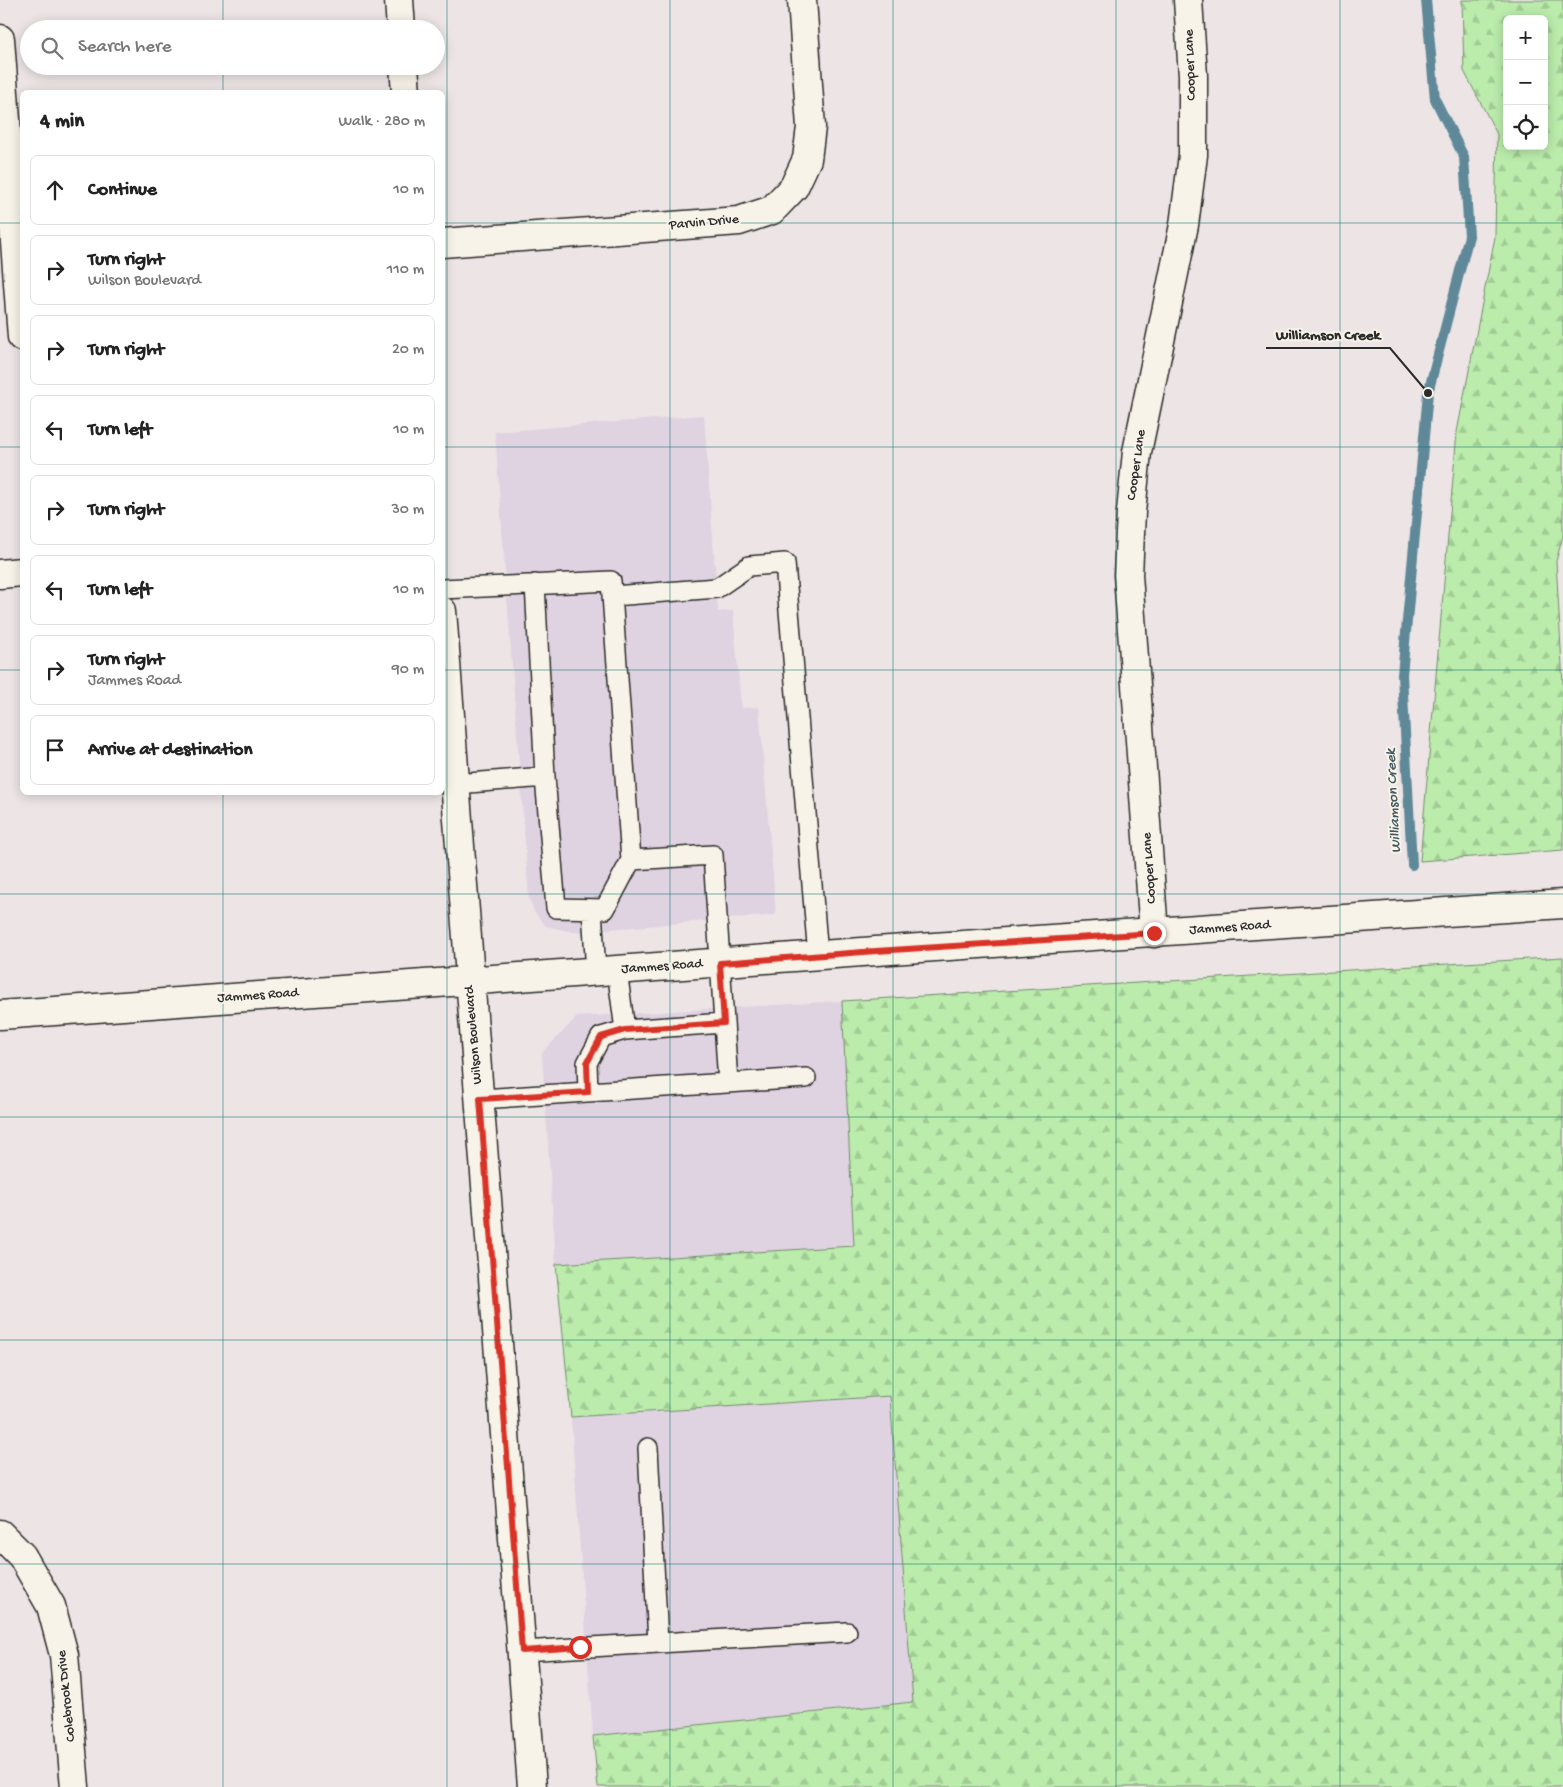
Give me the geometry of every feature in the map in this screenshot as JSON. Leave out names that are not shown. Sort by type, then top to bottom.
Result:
[{"type":"street","points":[[399,0],[400,20]]},
{"type":"street","name":"Parvin Drive","points":[[445,243],[739,221],[772,210],[794,187],[807,159],[811,127],[802,0]]},
{"type":"street","name":"Cooper Lane","points":[[1154,933],[1128,575],[1131,512],[1137,452],[1184,224],[1192,155],[1193,76],[1188,0]]},
{"type":"street","points":[[0,39],[20,310]]},
{"type":"street","points":[[405,75],[406,90]]},
{"type":"street","points":[[0,574],[20,572]]},
{"type":"street","name":"Wilson Boulevard","points":[[445,648],[532,1787]]},
{"type":"street","name":"Jammes Road","points":[[0,1015],[1563,904]]},
{"type":"street","name":"Colebrook Drive","points":[[0,1534],[22,1556],[51,1606],[64,1655],[75,1787]]},
{"type":"lane","points":[[613,596],[717,588],[749,566],[785,563],[818,956]]},
{"type":"lane","points":[[445,589],[535,584],[611,581],[631,860],[606,909],[556,908],[545,777],[535,584]]},
{"type":"lane","points":[[456,784],[545,777]]},
{"type":"lane","points":[[631,860],[713,855],[728,1083]]},
{"type":"lane","points":[[592,910],[607,971],[625,1030]]},
{"type":"lane","points":[[588,1092],[587,1063],[601,1037],[625,1030],[724,1023]]},
{"type":"lane","points":[[480,1099],[806,1078]]},
{"type":"lane","points":[[648,1448],[658,1643]]},
{"type":"lane","points":[[522,1651],[847,1632]]},
{"type":"shaded area","points":[[704,415],[718,612],[733,611],[741,708],[759,707],[776,915],[574,932],[546,926],[535,913],[529,898],[495,432]]},
{"type":"shaded area","points":[[842,1001],[854,1246],[556,1264],[542,1053],[577,1017]]},
{"type":"shaded area","points":[[890,1396],[913,1702],[593,1736],[571,1417]]},
{"type":"green space","points":[[1462,0],[1563,0],[1563,536],[1556,561],[1563,684],[1563,850],[1420,861],[1457,432],[1495,237],[1497,134],[1464,71]]},
{"type":"green space","points":[[1563,957],[1563,1787],[598,1787],[593,1736],[913,1702],[890,1396],[571,1417],[556,1264],[854,1246],[842,1001]]},
{"type":"waterway","name":"Williamson Creek","points":[[1412,865],[1402,675],[1428,393],[1469,236],[1464,157],[1435,99],[1426,0]]},
{"type":"place","name":"Williamson Creek","points":[[1428,393]]},
{"type":"route","points":[[580,1647],[522,1651],[480,1099],[588,1092],[587,1063],[601,1037],[625,1030],[724,1023],[720,963],[1154,933]]}]
